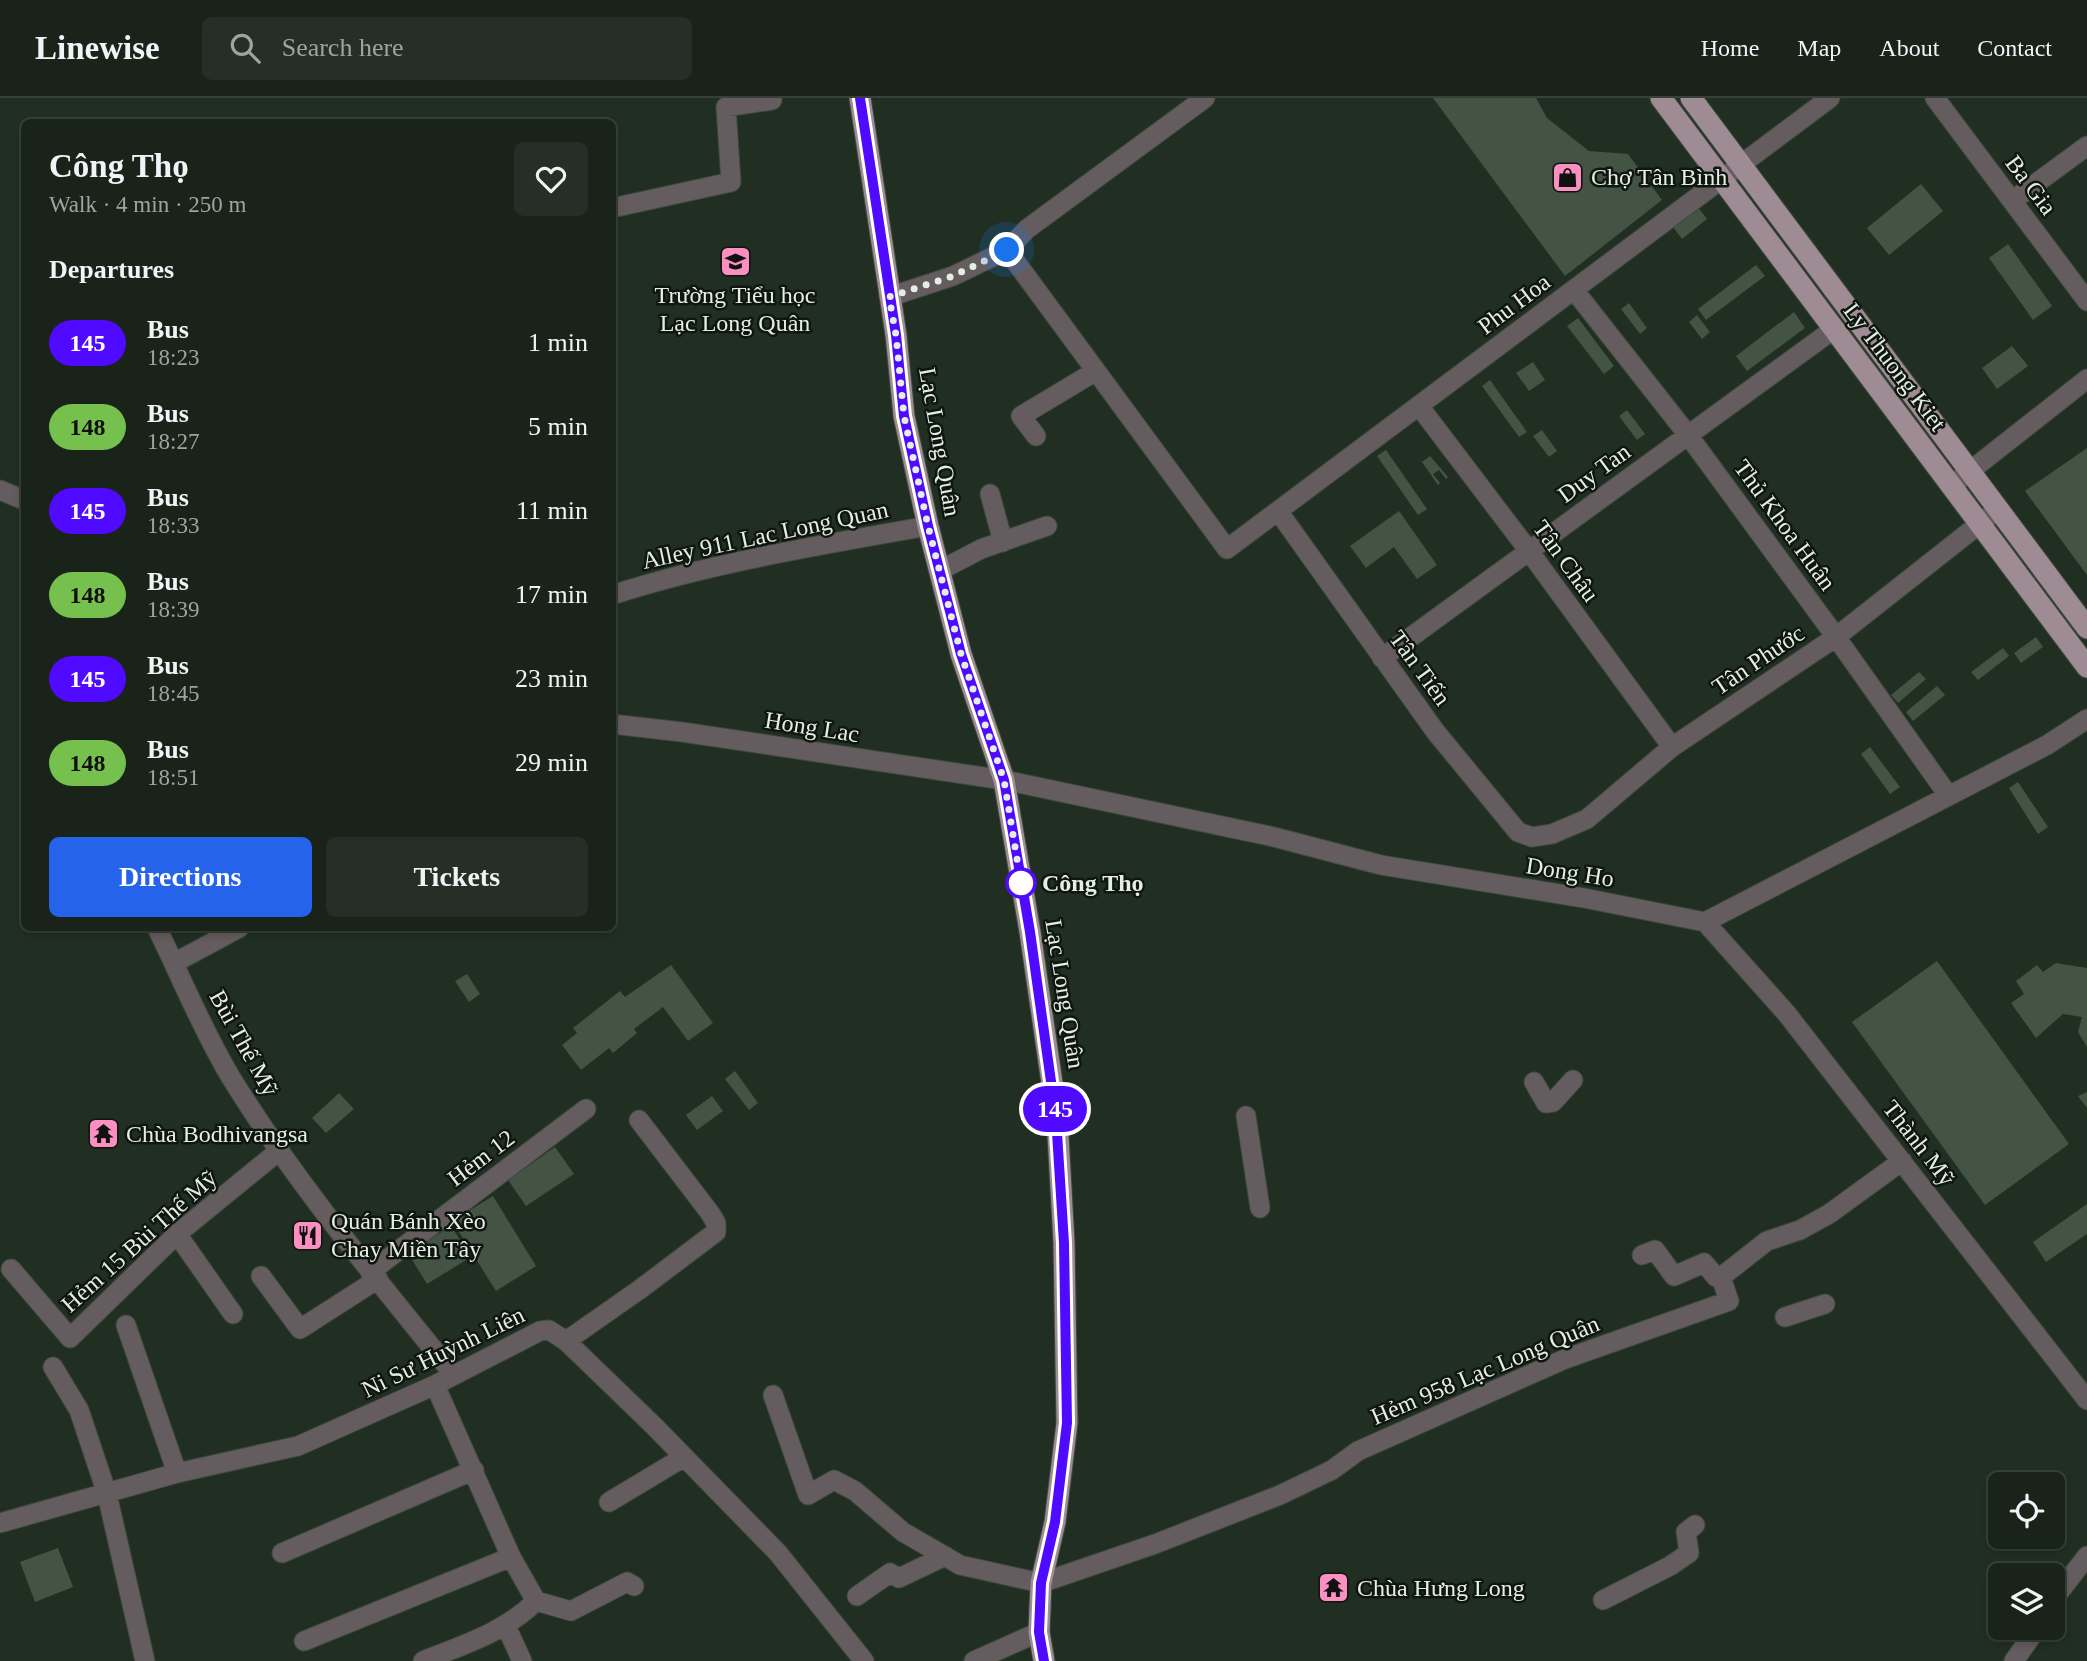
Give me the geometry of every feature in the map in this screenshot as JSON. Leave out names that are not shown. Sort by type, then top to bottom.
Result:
[{"type":"main road","name":"Lạc Long Quân","points":[[860,98],[896,335],[904,416],[928,526],[961,654],[1004,780],[1054,1094],[1064,1243],[1067,1423],[1055,1522],[1041,1583],[1039,1632],[1044,1661]]},
{"type":"main road","name":"Ly Thuong Kiet","points":[[1661,98],[2087,667]]},
{"type":"main road","name":"Ly Thuong Kiet","points":[[1691,98],[2087,628]]},
{"type":"street","points":[[889,297],[953,276],[1007,250],[1027,229],[1205,98]]},
{"type":"street","name":"Phu Hoa","points":[[1096,371],[1227,549],[1830,98]]},
{"type":"street","name":"Ba Gia","points":[[1935,98],[2087,301]]},
{"type":"street","points":[[616,207],[731,182],[726,107],[772,100]]},
{"type":"street","points":[[2012,201],[2087,146]]},
{"type":"street","points":[[1007,250],[1096,371],[1021,416],[1036,436]]},
{"type":"street","name":"Thủ Khoa Huân","points":[[1574,290],[1688,435],[1836,636],[1948,795]]},
{"type":"street","name":"Duy Tan","points":[[1382,658],[1834,329]]},
{"type":"street","points":[[1951,486],[2087,379]]},
{"type":"street","name":"Tân Châu","points":[[1419,406],[1672,747]]},
{"type":"street","points":[[1,492],[21,498]]},
{"type":"street","points":[[990,494],[1003,541]]},
{"type":"street","name":"Tân Phước","points":[[1538,837],[1552,834],[1587,818],[1672,747],[1836,636],[1998,509]]},
{"type":"street","name":"Tân Tiến","points":[[1278,511],[1435,731],[1518,832],[1538,837]]},
{"type":"street","name":"Alley 911 Lac Long Quan","points":[[616,594],[663,579],[836,542],[928,526]]},
{"type":"street","points":[[939,570],[981,549],[1047,526]]},
{"type":"street","points":[[1705,922],[2047,745],[2087,719]]},
{"type":"street","name":"Hong Lac","points":[[616,724],[1004,780]]},
{"type":"street","name":"Dong Ho","points":[[1004,780],[1274,837],[1381,865],[1584,898],[1705,922]]},
{"type":"street","name":"Thành Mỹ","points":[[1705,922],[1787,1014],[2087,1400]]},
{"type":"street","name":"Bùi Thế Mỹ","points":[[158,931],[230,1076],[280,1150],[374,1275],[454,1375]]},
{"type":"street","points":[[174,963],[233,931]]},
{"type":"street","points":[[1534,1082],[1546,1103],[1553,1102],[1573,1080]]},
{"type":"street","name":"Hẻm 12","points":[[261,1276],[300,1329],[374,1275],[586,1109]]},
{"type":"street","points":[[1247,1116],[1260,1208]]},
{"type":"street","points":[[639,1120],[710,1213],[716,1223],[716,1232],[566,1341],[778,1553],[864,1661]]},
{"type":"street","name":"Hẻm 15 Bùi Thế Mỹ","points":[[11,1269],[70,1338],[177,1234],[280,1150]]},
{"type":"street","points":[[1642,1255],[1655,1250],[1674,1276],[1704,1263],[1716,1277],[1721,1277],[1767,1241],[1800,1230],[1829,1214],[1902,1161]]},
{"type":"street","points":[[177,1234],[233,1314]]},
{"type":"street","name":"Hẻm 958 Lạc Long Quân","points":[[1041,1583],[1154,1544],[1280,1495],[1332,1470],[1358,1451],[1544,1367],[1729,1301],[1721,1277]]},
{"type":"street","points":[[1785,1317],[1825,1304]]},
{"type":"street","points":[[126,1325],[177,1473]]},
{"type":"street","name":"Ni Sư Huỳnh Liên","points":[[0,1523],[177,1473],[299,1446],[435,1385],[540,1331],[554,1332],[566,1341]]},
{"type":"street","points":[[53,1367],[79,1410],[107,1494],[145,1661]]},
{"type":"street","points":[[435,1385],[511,1557],[536,1601],[570,1611],[629,1581],[634,1586]]},
{"type":"street","points":[[773,1395],[808,1495],[834,1480],[855,1491],[902,1532],[960,1565],[1041,1583]]},
{"type":"street","points":[[609,1502],[684,1457]]},
{"type":"street","points":[[282,1553],[474,1469]]},
{"type":"street","points":[[1603,1600],[1670,1566],[1689,1553],[1686,1532],[1695,1525]]},
{"type":"street","points":[[857,1596],[891,1573],[899,1578],[945,1556]]},
{"type":"street","points":[[2065,1584],[2087,1556]]},
{"type":"street","points":[[304,1641],[511,1557]]},
{"type":"street","points":[[423,1661],[506,1626],[536,1601]]},
{"type":"street","points":[[506,1626],[522,1661]]},
{"type":"street","points":[[974,1661],[1039,1632]]},
{"type":"street","points":[[2014,1661],[2029,1640]]},
{"type":"building","name":"Chợ Tân Bình","points":[[1433,98],[1536,98],[1547,118],[1589,151],[1628,154],[1662,200],[1565,276]]},
{"type":"building","points":[[1921,184],[1943,211],[1889,255],[1867,228]]},
{"type":"building","points":[[1698,207],[1707,219],[1682,239],[1673,227]]},
{"type":"building","points":[[2008,244],[2052,306],[2033,320],[1989,258]]},
{"type":"building","points":[[1756,265],[1765,276],[1706,320],[1698,309]]},
{"type":"building","points":[[1629,303],[1647,328],[1640,334],[1621,309]]},
{"type":"building","points":[[1794,312],[1805,328],[1747,371],[1736,356]]},
{"type":"building","points":[[1697,315],[1710,332],[1702,339],[1689,322]]},
{"type":"building","points":[[1578,318],[1614,366],[1604,374],[1567,326]]},
{"type":"building","points":[[2012,346],[2028,366],[1997,389],[1982,368]]},
{"type":"building","points":[[1533,362],[1545,380],[1529,391],[1516,373]]},
{"type":"building","points":[[1490,380],[1527,432],[1519,437],[1482,386]]},
{"type":"building","points":[[1627,410],[1645,434],[1637,440],[1619,416]]},
{"type":"building","points":[[1542,430],[1557,451],[1549,457],[1533,436]]},
{"type":"building","points":[[2087,448],[2087,575],[2025,491]]},
{"type":"building","points":[[1386,450],[1427,509],[1418,515],[1377,456]]},
{"type":"building","points":[[1430,456],[1448,477],[1446,479],[1439,470],[1433,474],[1440,483],[1438,485],[1422,462]]},
{"type":"building","points":[[1399,511],[1437,565],[1417,579],[1394,547],[1366,568],[1350,546]]},
{"type":"building","points":[[2036,637],[2043,647],[2021,663],[2014,653]]},
{"type":"building","points":[[2003,648],[2009,656],[1978,680],[1971,672]]},
{"type":"building","points":[[1919,672],[1926,679],[1898,703],[1891,695]]},
{"type":"building","points":[[1937,686],[1945,695],[1913,721],[1906,712]]},
{"type":"building","points":[[1870,747],[1900,787],[1890,794],[1861,754]]},
{"type":"building","points":[[2018,782],[2048,827],[2038,834],[2009,788]]},
{"type":"building","points":[[1937,961],[2069,1144],[1985,1205],[1852,1022]]},
{"type":"building","points":[[2056,963],[2087,968],[2087,1047],[2078,1032],[2082,1017],[2063,1014],[2036,1038],[2011,1003],[2024,994],[2016,981],[2037,965],[2043,972]]},
{"type":"building","points":[[671,965],[713,1023],[688,1041],[663,1007],[634,1029],[637,1033],[613,1053],[609,1048],[581,1070],[562,1045],[577,1033],[573,1028],[620,991],[625,997]]},
{"type":"building","points":[[467,974],[480,994],[469,1002],[455,981]]},
{"type":"building","points":[[735,1071],[758,1103],[749,1110],[725,1079]]},
{"type":"building","points":[[2087,1092],[2087,1108],[2078,1096]]},
{"type":"building","points":[[339,1093],[354,1109],[326,1133],[312,1118]]},
{"type":"building","points":[[712,1096],[723,1111],[697,1130],[686,1115]]},
{"type":"building","points":[[555,1147],[574,1174],[526,1206],[508,1180]]},
{"type":"building","points":[[493,1196],[536,1266],[496,1291],[452,1221]]},
{"type":"building","points":[[2087,1204],[2087,1234],[2046,1262],[2033,1242]]},
{"type":"building","points":[[451,1226],[471,1257],[427,1284],[408,1253]]},
{"type":"building","points":[[58,1548],[73,1587],[35,1602],[20,1562]]},
{"type":"bus line","name":"145","points":[[860,98],[896,335],[904,416],[928,526],[961,654],[1004,780],[1052,1082],[1064,1243],[1067,1423],[1055,1522],[1041,1583],[1039,1632],[1044,1661]]},
{"type":"place","name":"Chợ Tân Bình","points":[[1568,177]]},
{"type":"place","name":"Trường Tiểu học Lạc Long Quân","points":[[735,261]]},
{"type":"place","name":"Công Thọ","points":[[1021,883]]},
{"type":"place","name":"Chùa Bodhivangsa","points":[[103,1134]]},
{"type":"place","name":"Quán Bánh Xèo Chay Miền Tây","points":[[308,1235]]},
{"type":"place","name":"Chùa Hưng Long","points":[[1334,1588]]},
{"type":"route","points":[[1007,250],[953,276],[889,297],[896,335],[904,416],[928,526],[961,654],[1004,780],[1021,883]]}]
